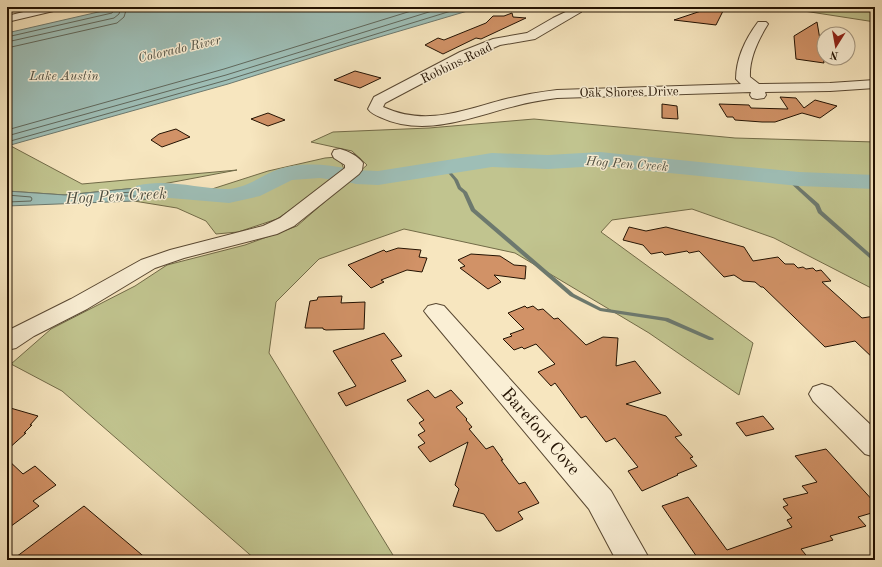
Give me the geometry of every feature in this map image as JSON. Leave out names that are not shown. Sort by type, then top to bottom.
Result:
[{"type":"street","points":[[7,19],[58,7]]},
{"type":"street","name":"Robbins Road","points":[[386,116],[375,109],[378,100],[465,55],[497,42],[531,36],[577,10]]},
{"type":"street","points":[[762,24],[755,34],[742,72],[743,79],[756,88],[844,87],[875,84]]},
{"type":"street","name":"Oak Shores Drive","points":[[386,116],[409,121],[434,122],[447,120],[499,104],[531,97],[565,93],[609,92],[616,97],[628,100],[751,99],[758,95],[756,88]]},
{"type":"street","points":[[7,342],[26,330],[80,304],[148,264],[176,254],[270,230],[287,222],[353,170],[354,163],[340,154]]},
{"type":"street","name":"Barefoot Cove","points":[[436,311],[600,500],[633,560]]},
{"type":"street","points":[[822,394],[875,446]]},
{"type":"green space","points":[[778,7],[875,7],[875,22]]},
{"type":"green space","points":[[534,119],[735,138],[875,142],[875,290],[774,238],[692,209],[612,220],[601,232],[753,343],[739,395],[649,333],[515,253],[404,229],[319,259],[276,302],[269,353],[396,560],[256,560],[62,391],[11,364],[51,329],[135,286],[167,265],[245,245],[297,226],[367,165],[352,151],[311,142],[333,132],[429,128]]},
{"type":"green space","points":[[9,145],[82,184],[237,170],[147,187],[65,195],[7,191],[7,146]]},
{"type":"green space","points":[[337,157],[345,172],[277,219],[238,232],[216,234],[206,221],[177,208],[134,201],[212,189],[268,171],[325,158]]},
{"type":"water","name":"Lake Austin","points":[[120,7],[481,7],[228,84],[7,146],[7,33]]},
{"type":"water","points":[[147,187],[191,191],[134,201],[7,206],[7,191],[65,195]]},
{"type":"building","points":[[713,7],[725,7],[716,25],[674,20]]},
{"type":"building","points":[[512,13],[513,17],[526,18],[481,39],[476,38],[443,54],[425,45],[438,38],[444,40],[486,23],[493,16],[504,16]]},
{"type":"building","points":[[817,22],[816,62],[796,59],[794,36]]},
{"type":"building","points":[[355,71],[381,78],[360,88],[334,80]]},
{"type":"building","points":[[780,97],[796,98],[804,108],[815,100],[837,106],[820,118],[802,113],[775,122],[762,122],[735,120],[733,117],[727,117],[719,104],[749,105],[751,108],[788,109]]},
{"type":"building","points":[[662,104],[677,106],[678,119],[662,118]]},
{"type":"building","points":[[268,113],[285,120],[268,126],[251,119]]},
{"type":"building","points":[[176,129],[190,137],[162,147],[151,140],[159,134]]},
{"type":"building","points":[[629,227],[646,231],[666,227],[744,247],[753,261],[778,257],[785,264],[794,264],[798,268],[813,268],[816,271],[821,270],[831,281],[822,282],[862,318],[875,316],[875,360],[855,341],[825,347],[763,287],[755,282],[743,281],[734,275],[724,277],[699,251],[689,253],[687,251],[665,255],[662,252],[651,254],[643,245],[623,240]]},
{"type":"building","points":[[398,248],[421,250],[419,257],[427,258],[422,272],[407,270],[381,280],[384,282],[371,288],[348,265],[384,250],[386,252]]},
{"type":"building","points":[[471,254],[500,256],[514,265],[526,266],[525,279],[494,275],[501,282],[488,289],[460,268],[465,266],[458,260]]},
{"type":"building","points":[[342,296],[341,303],[365,302],[364,329],[326,330],[323,328],[305,328],[310,301],[317,300],[318,297]]},
{"type":"building","points":[[525,306],[527,308],[533,306],[538,310],[543,309],[554,319],[558,318],[586,345],[603,337],[618,338],[616,366],[635,361],[661,393],[626,404],[666,416],[682,435],[675,437],[693,457],[690,458],[697,466],[642,491],[628,471],[638,467],[615,438],[606,442],[586,416],[581,418],[555,383],[551,386],[538,372],[555,364],[536,344],[524,349],[522,347],[514,350],[503,339],[512,336],[510,334],[524,329],[508,313]]},
{"type":"building","points":[[384,333],[402,356],[391,360],[406,381],[346,406],[338,393],[356,386],[333,351]]},
{"type":"building","points":[[428,390],[435,398],[451,390],[463,403],[456,407],[472,427],[469,429],[486,449],[493,446],[503,460],[501,460],[519,484],[525,482],[539,503],[518,512],[523,519],[500,531],[496,531],[484,514],[453,506],[459,489],[455,485],[468,442],[430,462],[418,447],[425,443],[418,435],[425,431],[419,423],[424,420],[407,400]]},
{"type":"building","points":[[7,407],[38,416],[24,433],[26,433],[7,450]]},
{"type":"building","points":[[763,416],[774,429],[746,436],[736,423]]},
{"type":"building","points":[[826,449],[875,503],[875,512],[858,517],[866,526],[830,536],[833,540],[801,549],[810,560],[699,560],[662,506],[688,497],[727,550],[792,527],[787,520],[792,518],[783,507],[788,505],[783,499],[808,493],[802,486],[817,482],[795,456]]},
{"type":"building","points":[[7,459],[23,474],[35,466],[56,485],[33,501],[39,506],[7,529]]},
{"type":"building","points":[[84,506],[148,560],[12,560]]},
{"type":"waterway","name":"Hog Pen Creek","points":[[356,177],[378,178],[492,160],[548,162],[600,159],[799,179],[875,182]]},
{"type":"waterway","points":[[445,167],[456,180],[459,188],[465,192],[473,210],[572,295],[600,309],[666,319],[711,339]]},
{"type":"waterway","name":"Hog Pen Creek","points":[[145,191],[158,190],[229,196],[251,191],[287,174],[320,171],[341,174]]},
{"type":"waterway","points":[[787,178],[817,205],[820,212],[875,260]]},
{"type":"water label","name":"Colorado River","points":[[179,48]]}]
